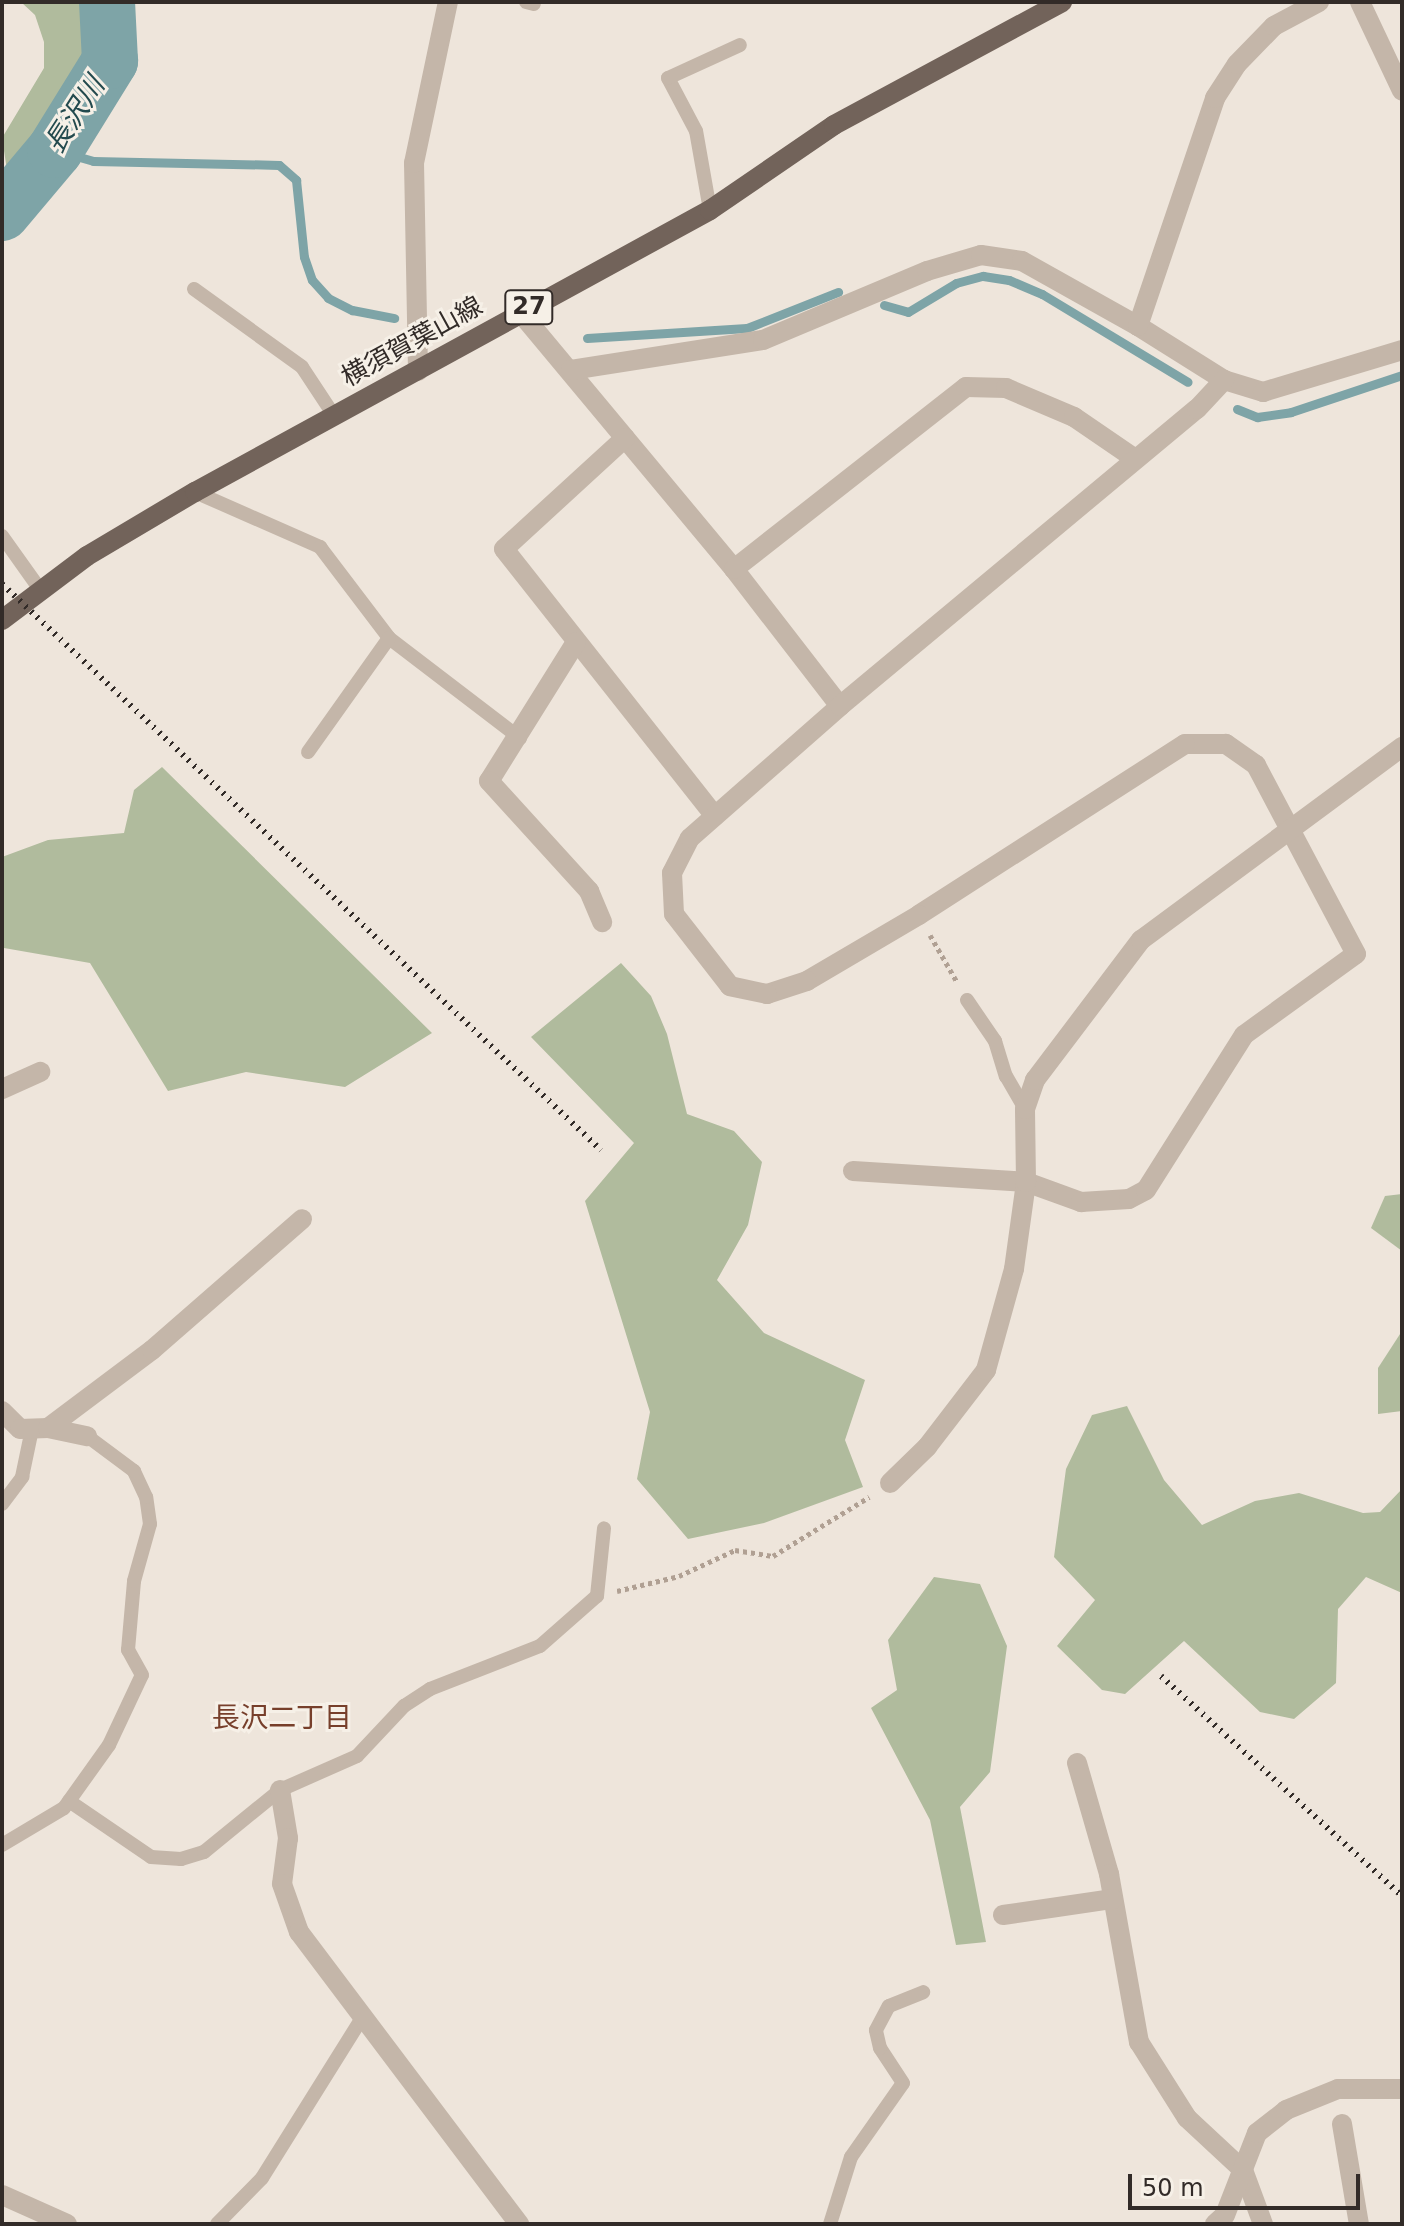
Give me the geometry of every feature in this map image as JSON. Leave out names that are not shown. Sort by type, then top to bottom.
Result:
[{"type":"main road","name":"横須賀葉山線","points":[[2,620],[39,588],[195,492],[710,210],[834,125],[1062,2]]},
{"type":"street","points":[[418,371],[414,163],[448,2]]},
{"type":"street","points":[[1138,326],[1215,98],[1237,64],[1274,26],[1319,2]]},
{"type":"street","points":[[1360,2],[1402,91]]},
{"type":"street","points":[[571,370],[763,340],[927,271],[981,255],[1022,261],[1138,326],[1224,380],[1263,392],[1402,350]]},
{"type":"street","points":[[520,312],[734,569],[840,706]]},
{"type":"street","points":[[853,1171],[1026,1182],[1081,1202],[1112,1202],[1146,1190],[1244,1035],[1356,954],[1256,765],[1226,744],[1185,744],[919,915],[807,981],[767,994],[730,986],[674,914],[672,873],[690,838],[840,706],[1134,458],[1197,409],[1224,380]]},
{"type":"street","points":[[734,569],[966,387],[1006,388],[1074,417],[1134,458]]},
{"type":"street","points":[[625,438],[504,549],[715,816]]},
{"type":"street","points":[[576,642],[520,738],[489,781],[589,891],[602,922]]},
{"type":"street","points":[[890,1483],[927,1447],[986,1370],[1014,1269],[1026,1182],[1025,1109],[1035,1080],[1141,940],[1402,747]]},
{"type":"street","points":[[2,1089],[40,1072]]},
{"type":"street","points":[[40,1428],[152,1350],[302,1219]]},
{"type":"street","points":[[2,1411],[20,1429],[40,1428],[87,1436]]},
{"type":"street","points":[[1077,1763],[1113,1899],[1139,2042],[1187,2118],[1243,2170],[1263,2224]]},
{"type":"street","points":[[280,1790],[288,1838],[282,1884],[299,1932],[519,2224]]},
{"type":"street","points":[[1003,1915],[1113,1899]]},
{"type":"street","points":[[1215,2224],[1225,2215],[1257,2133],[1286,2110],[1338,2089],[1402,2089]]},
{"type":"street","points":[[1342,2124],[1359,2224]]},
{"type":"street","points":[[2,2195],[67,2224]]},
{"type":"lane","points":[[710,210],[696,131],[668,78],[740,45]]},
{"type":"lane","points":[[194,289],[302,367],[333,414]]},
{"type":"lane","points":[[195,492],[320,547],[389,638],[520,738]]},
{"type":"lane","points":[[2,536],[39,588]]},
{"type":"lane","points":[[308,752],[389,638]]},
{"type":"lane","points":[[967,1000],[995,1041],[1006,1076],[1025,1109]]},
{"type":"lane","points":[[2,1504],[22,1477],[40,1428]]},
{"type":"lane","points":[[2,1845],[69,1801],[109,1745],[142,1675],[128,1650],[134,1581],[150,1524],[146,1497],[134,1471],[87,1436]]},
{"type":"lane","points":[[69,1801],[151,1857],[181,1859],[204,1852],[280,1790],[357,1756],[404,1706],[430,1689],[540,1646],[597,1596],[604,1528]]},
{"type":"lane","points":[[830,2224],[851,2157],[903,2083],[880,2048],[876,2030],[889,2006],[923,1992]]},
{"type":"lane","points":[[217,2224],[262,2178],[364,2015]]},
{"type":"path","points":[[919,915],[967,1000]]},
{"type":"path","points":[[597,1596],[679,1576],[735,1550],[773,1556],[890,1483]]},
{"type":"green space","points":[[21,2],[82,2],[93,48],[72,93],[7,170],[2,138],[44,68],[44,42],[35,15]]},
{"type":"green space","points":[[162,767],[432,1033],[345,1087],[246,1072],[168,1091],[90,963],[4,948],[2,857],[48,840],[124,833],[134,790]]},
{"type":"green space","points":[[621,963],[651,996],[667,1034],[687,1114],[734,1131],[762,1162],[748,1225],[717,1280],[764,1333],[865,1380],[845,1440],[863,1487],[764,1523],[688,1539],[637,1479],[650,1412],[585,1201],[634,1143],[531,1037]]},
{"type":"green space","points":[[1402,1194],[1402,1251],[1371,1228],[1385,1196]]},
{"type":"green space","points":[[1402,1331],[1402,1411],[1378,1414],[1378,1368]]},
{"type":"green space","points":[[1127,1406],[1164,1480],[1202,1525],[1255,1501],[1299,1493],[1363,1513],[1380,1512],[1402,1489],[1402,1593],[1366,1577],[1338,1609],[1336,1683],[1294,1719],[1260,1712],[1184,1641],[1125,1694],[1102,1690],[1057,1646],[1095,1600],[1054,1557],[1066,1469],[1092,1415]]},
{"type":"green space","points":[[934,1577],[980,1584],[1007,1646],[990,1772],[960,1807],[986,1942],[956,1945],[930,1820],[871,1708],[897,1690],[888,1640]]},
{"type":"waterway","name":"長沢川","points":[[2,213],[55,150],[110,61],[107,2]]},
{"type":"waterway","points":[[55,150],[93,161],[279,165],[296,180],[304,257],[312,280],[328,298],[352,310],[394,318]]},
{"type":"waterway","points":[[884,305],[908,312],[956,283],[983,276],[1009,280],[1042,294],[1188,382]]},
{"type":"waterway","points":[[587,338],[747,328],[838,292]]},
{"type":"waterway","points":[[1237,409],[1257,417],[1291,412],[1402,375]]},
{"type":"railway","points":[[2,584],[601,1150]]},
{"type":"railway","points":[[1161,1676],[1402,1896]]},
{"type":"district","name":"長沢二丁目","points":[[282,1718]]}]
